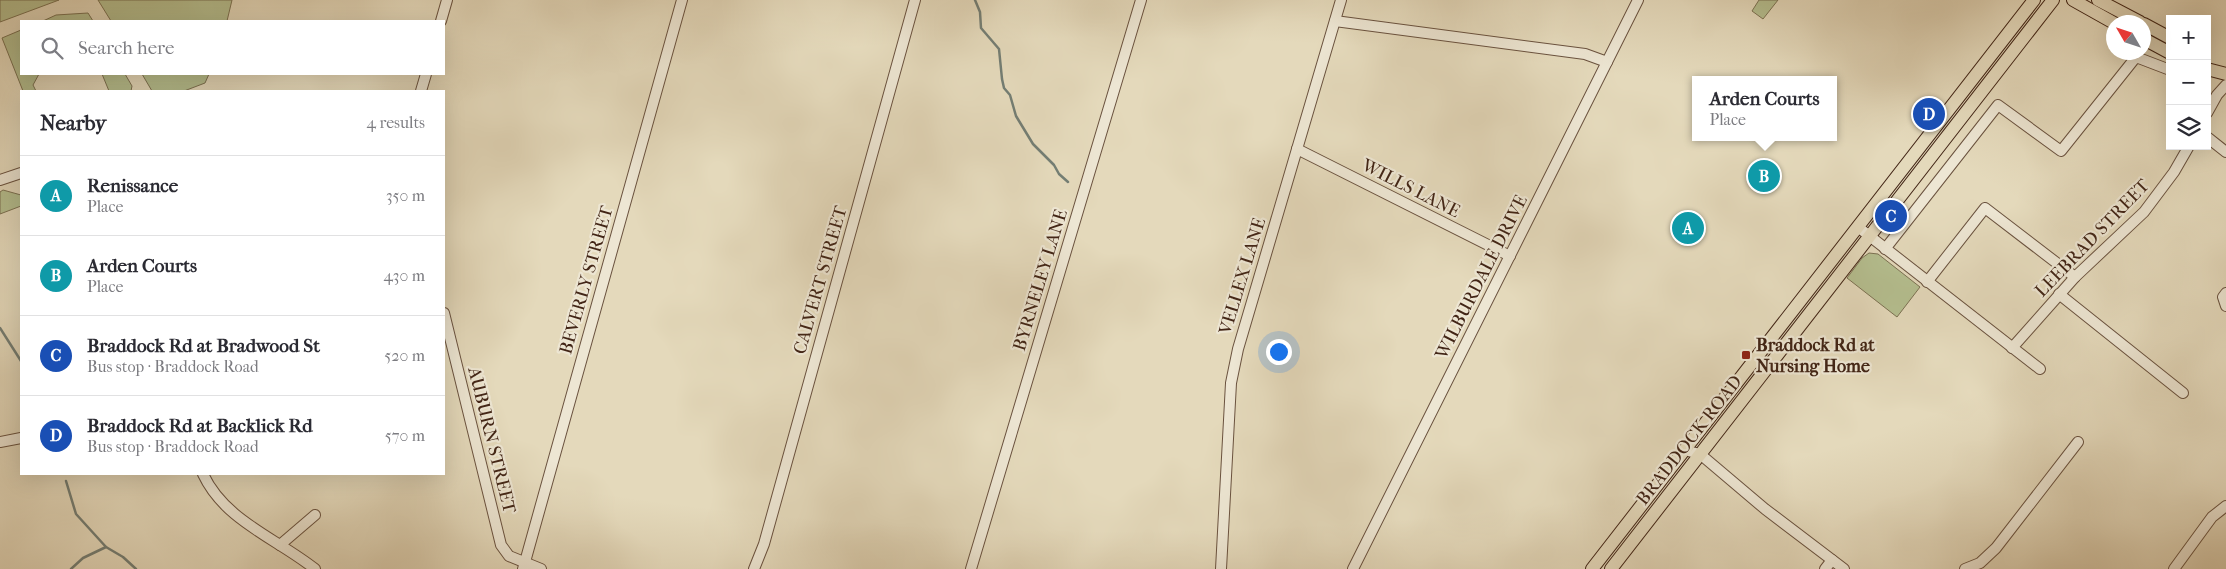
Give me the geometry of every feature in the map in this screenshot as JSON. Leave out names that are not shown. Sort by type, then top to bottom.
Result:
[{"type":"main road","name":"BRADDOCK ROAD","points":[[1592,569],[2034,0]]},
{"type":"main road","name":"BRADDOCK ROAD","points":[[1611,569],[2053,0]]},
{"type":"main road","points":[[2073,0],[2106,19]]},
{"type":"main road","points":[[2098,0],[2127,15]]},
{"type":"main road","points":[[2151,28],[2166,36]]},
{"type":"main road","points":[[2151,43],[2166,51]]},
{"type":"main road","points":[[2209,60],[2217,71]]},
{"type":"street","points":[[441,20],[447,0]]},
{"type":"street","name":"BEVERLY STREET","points":[[523,566],[682,0]]},
{"type":"street","name":"CALVERT STREET","points":[[754,569],[764,544],[915,0]]},
{"type":"street","name":"BYRNELEY LANE","points":[[971,569],[1141,0]]},
{"type":"street","name":"VELLEX LANE","points":[[1221,569],[1232,374],[1341,0]]},
{"type":"street","name":"WILBURDALE DRIVE","points":[[1353,569],[1638,0]]},
{"type":"street","points":[[1334,21],[1585,54],[1607,62]]},
{"type":"street","points":[[1885,249],[1998,105],[2061,151],[2136,56],[2166,68]]},
{"type":"street","points":[[421,90],[426,75]]},
{"type":"street","points":[[2211,106],[2226,85]]},
{"type":"street","points":[[2211,91],[2217,95]]},
{"type":"street","points":[[2211,140],[2226,152]]},
{"type":"street","name":"WILLS LANE","points":[[1297,149],[1510,256]]},
{"type":"street","name":"LEEBRAD STREET","points":[[2012,348],[2074,277],[2144,212],[2174,172],[2187,150]]},
{"type":"street","points":[[0,180],[20,172]]},
{"type":"street","points":[[1927,282],[1985,208],[2074,277]]},
{"type":"street","points":[[1858,227],[2040,369]]},
{"type":"street","points":[[2226,292],[2223,297],[2226,306]]},
{"type":"street","points":[[2059,294],[2183,393]]},
{"type":"street","name":"AUBURN STREET","points":[[445,316],[501,545],[508,556],[523,566]]},
{"type":"street","points":[[0,442],[20,438]]},
{"type":"street","points":[[1965,569],[1980,563],[1996,548],[2078,442]]},
{"type":"street","points":[[1684,450],[1700,454],[1765,509],[1844,569]]},
{"type":"street","points":[[204,475],[214,494],[225,506],[315,569]]},
{"type":"street","points":[[2174,569],[2223,508]]},
{"type":"street","points":[[280,545],[315,515]]},
{"type":"street","points":[[1825,569],[1832,560]]},
{"type":"street","points":[[523,566],[541,569]]},
{"type":"green space","points":[[0,0],[59,0],[0,22]]},
{"type":"green space","points":[[98,0],[232,0],[227,20],[110,20]]},
{"type":"green space","points":[[1759,0],[1778,0],[1763,19],[1752,11]]},
{"type":"green space","points":[[88,13],[92,20],[45,20],[56,15]]},
{"type":"green space","points":[[20,30],[20,75],[38,75],[33,85],[36,90],[23,90],[2,38]]},
{"type":"green space","points":[[102,75],[126,75],[132,86],[131,90],[109,90]]},
{"type":"green space","points":[[143,75],[209,75],[205,83],[187,90],[151,90]]},
{"type":"green space","points":[[3,190],[20,195],[20,206],[0,214],[0,192]]},
{"type":"green space","points":[[1869,253],[1878,254],[1920,287],[1897,317],[1847,278],[1862,258]]},
{"type":"waterway","points":[[975,0],[980,12],[981,28],[999,49],[1004,88],[1010,95],[1016,116],[1033,144],[1068,182]]},
{"type":"waterway","points":[[0,328],[20,359]]},
{"type":"waterway","points":[[66,481],[76,514],[106,547]]},
{"type":"waterway","points":[[71,569],[83,558],[106,547],[123,557],[136,569]]},
{"type":"place","name":"Braddock Rd at Backlick Rd","points":[[1929,114]]},
{"type":"place","name":"Arden Courts","points":[[1764,176]]},
{"type":"place","name":"Braddock Rd at Bradwood St","points":[[1891,216]]},
{"type":"place","name":"Renissance","points":[[1688,228]]},
{"type":"place","name":"Braddock Rd at Nursing Home","points":[[1746,355]]}]
